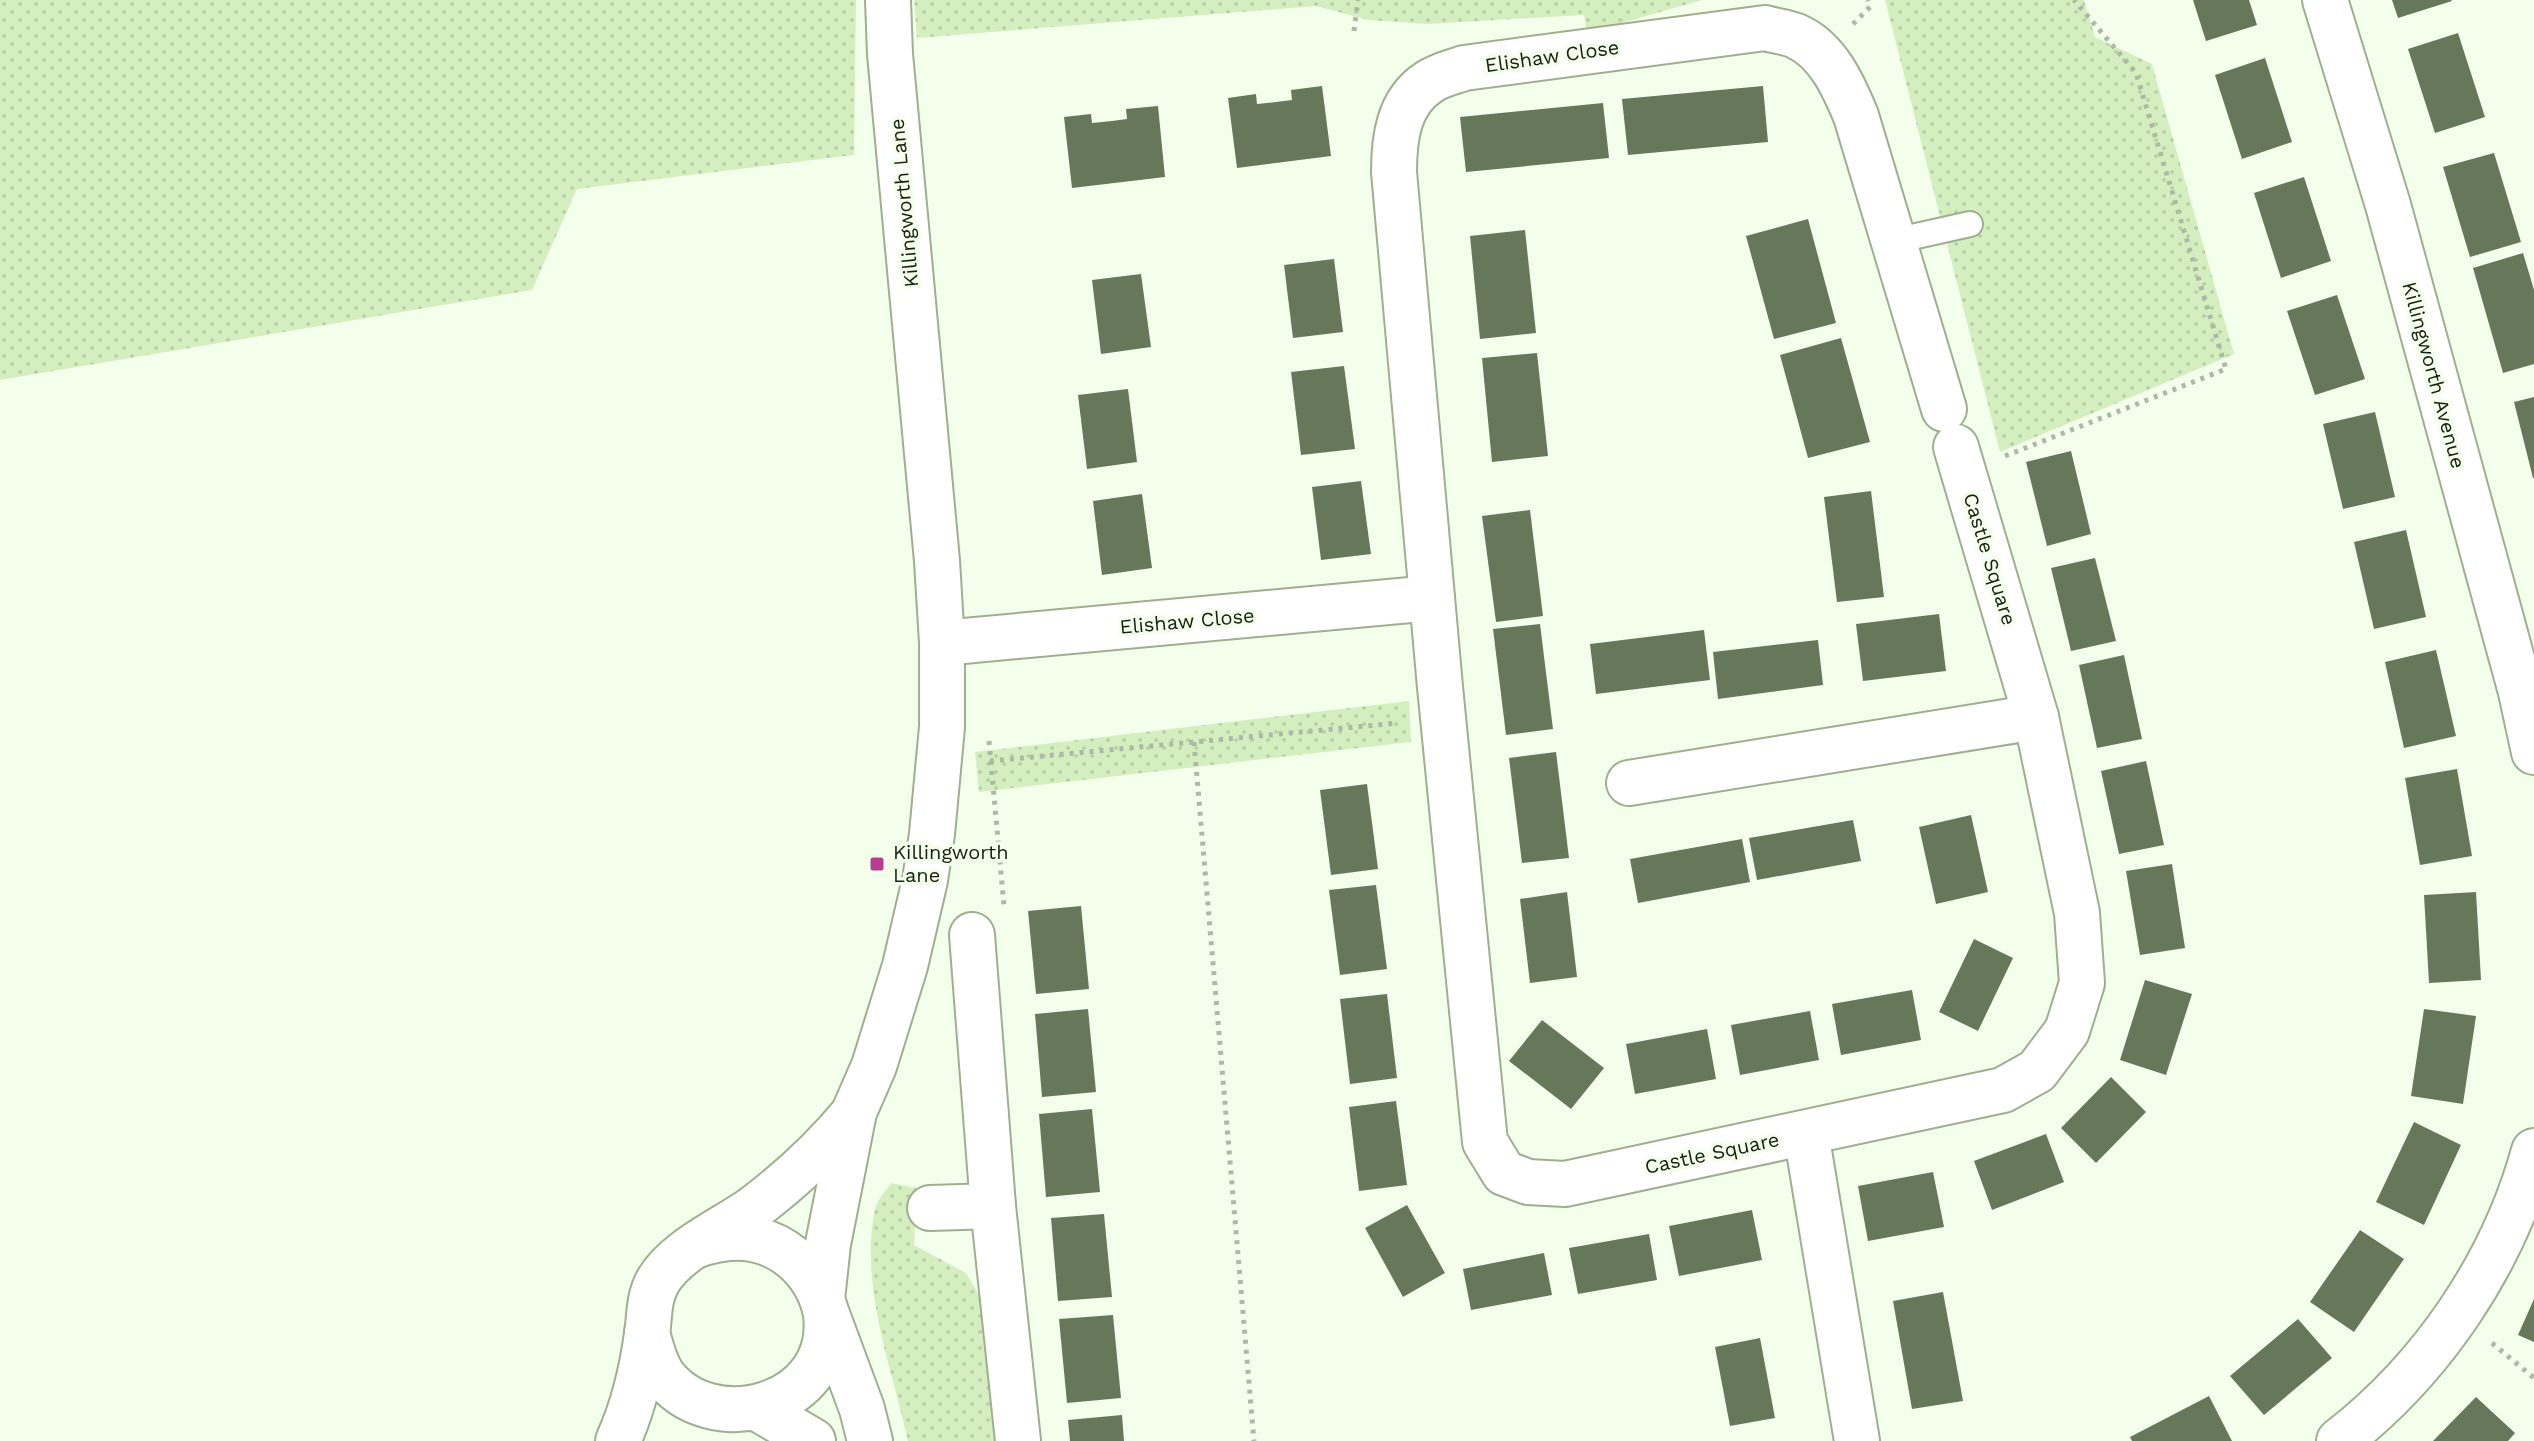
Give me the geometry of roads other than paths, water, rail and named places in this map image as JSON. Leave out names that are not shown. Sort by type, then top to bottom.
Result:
[{"type":"street","name":"Killingworth Lane","points":[[854,1112],[874,1066],[905,966],[925,880],[942,727],[942,643],[937,561],[890,54],[888,0]]},
{"type":"street","name":"Killingworth Avenue","points":[[2325,0],[2388,205],[2517,677],[2534,752]]},
{"type":"street","name":"Elishaw Close","points":[[1442,703],[1394,172],[1394,139],[1406,106],[1415,93],[1430,81],[1464,68],[1765,28],[1798,37],[1821,55],[1841,80],[1856,116],[1954,440]]},
{"type":"street","name":"Castle Square","points":[[1442,703],[1485,1142],[1504,1173],[1528,1182],[1565,1184],[2003,1090],[2037,1071],[2067,1031],[2082,983],[2077,913],[2036,717],[1954,440]]},
{"type":"street","name":"Elishaw Close","points":[[942,643],[1432,598]]},
{"type":"street","points":[[1628,781],[2036,717]]},
{"type":"street","points":[[972,935],[993,1206],[1018,1441]]},
{"type":"street","points":[[618,1441],[635,1393],[648,1312],[658,1282],[674,1262],[726,1228],[814,1158],[854,1112]]},
{"type":"street","points":[[693,1441],[792,1396],[814,1372],[822,1356],[826,1339],[824,1304],[828,1244],[854,1112]]},
{"type":"street","points":[[1806,1133],[1857,1441]]},
{"type":"street","points":[[2339,1441],[2401,1385],[2458,1314],[2487,1267],[2534,1151]]},
{"type":"street","points":[[930,1208],[993,1206]]},
{"type":"street","points":[[695,1246],[729,1237],[746,1237],[782,1249],[796,1260],[817,1286],[862,1409],[870,1441]]},
{"type":"street","points":[[647,1333],[652,1355],[662,1374],[685,1398],[716,1412],[754,1412],[813,1441]]},
{"type":"lane","points":[[1894,241],[1970,224]]},
{"type":"place","name":"Killingworth Lane","points":[[877,864]]}]
